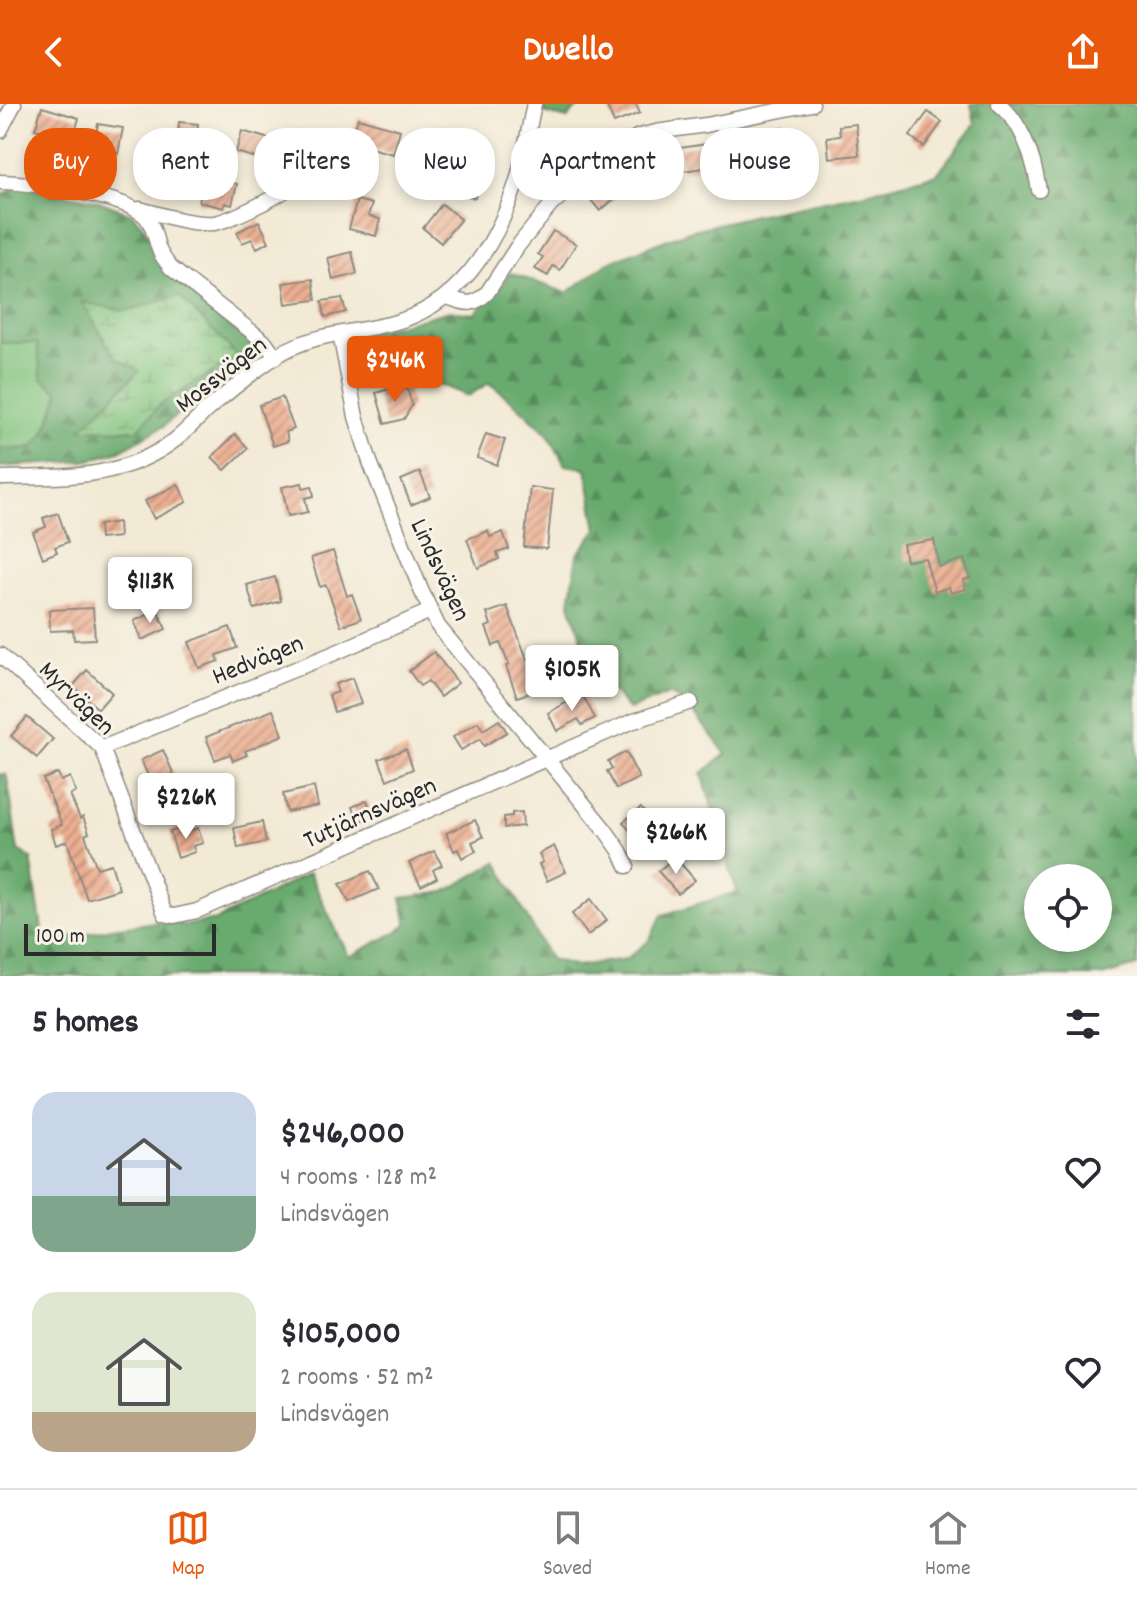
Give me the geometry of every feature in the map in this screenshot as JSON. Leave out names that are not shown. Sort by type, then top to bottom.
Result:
[{"type":"street","points":[[0,131],[14,104]]},
{"type":"street","name":"Mossvägen","points":[[0,478],[85,475],[130,466],[175,440],[208,409],[298,344],[392,323],[447,297],[474,267],[506,211],[516,184],[534,104]]},
{"type":"street","points":[[447,297],[473,304],[479,301],[551,205],[599,162],[639,136],[812,104]]},
{"type":"street","points":[[999,104],[1009,112],[1026,142],[1039,190]]},
{"type":"street","points":[[0,182],[94,196],[199,223],[235,216],[266,200]]},
{"type":"street","points":[[135,208],[152,225],[161,253],[171,268],[266,343],[276,357]]},
{"type":"street","name":"Lindsvägen","points":[[340,334],[356,417],[370,462],[430,611],[446,637],[606,831],[627,866]]},
{"type":"street","name":"Hedvägen","points":[[102,748],[430,611]]},
{"type":"street","name":"Myrvägen","points":[[0,655],[102,748],[165,914]]},
{"type":"street","name":"Tutjärnsvägen","points":[[165,914],[174,916],[197,911],[631,722],[691,702]]},
{"type":"green space","points":[[545,104],[581,104],[567,119],[543,113]]},
{"type":"green space","points":[[971,104],[1132,104],[1137,107],[1137,966],[1101,976],[0,976],[0,774],[6,774],[18,850],[31,858],[44,942],[155,922],[186,925],[217,920],[309,873],[349,957],[400,930],[407,923],[401,898],[445,892],[497,862],[550,959],[577,966],[626,959],[649,941],[662,915],[737,892],[702,773],[726,754],[687,704],[669,694],[629,710],[590,666],[570,604],[577,555],[597,529],[586,468],[565,465],[548,434],[489,383],[468,396],[441,385],[399,378],[357,383],[348,338],[450,311],[474,314],[510,273],[567,293],[609,262],[689,231],[937,174],[975,124]]},
{"type":"green space","points":[[22,186],[24,200],[94,200],[132,214],[144,227],[165,267],[178,282],[261,352],[191,402],[164,426],[119,451],[86,461],[0,467],[0,448],[27,448],[39,440],[48,425],[59,392],[41,378],[36,343],[0,343],[0,195]]},
{"type":"green space","points":[[179,296],[238,356],[162,403],[137,430],[81,429],[139,371],[115,357],[82,302],[125,311]]},
{"type":"green space","points":[[0,343],[37,343],[41,378],[59,392],[44,433],[27,448],[0,448]]},
{"type":"building","points":[[606,104],[636,104],[640,113],[614,123]]},
{"type":"building","points":[[42,107],[79,118],[76,128],[35,128]]},
{"type":"building","points":[[928,112],[942,122],[924,147],[910,136]]},
{"type":"building","points":[[358,118],[395,129],[393,154],[379,150],[379,128],[355,128]]},
{"type":"building","points":[[179,122],[198,124],[198,128],[179,128]]},
{"type":"building","points":[[98,124],[123,128],[118,154],[117,128],[97,128]]},
{"type":"building","points":[[856,124],[859,155],[829,158],[827,137],[840,136],[839,126]]},
{"type":"building","points":[[242,131],[254,134],[254,157],[238,153]]},
{"type":"building","points":[[700,145],[700,169],[684,171],[684,147]]},
{"type":"building","points":[[233,200],[232,205],[225,203],[224,208],[199,202]]},
{"type":"building","points":[[357,200],[372,204],[368,216],[380,219],[376,236],[349,229]]},
{"type":"building","points":[[591,200],[613,200],[600,211]]},
{"type":"building","points":[[442,204],[461,219],[441,243],[423,228]]},
{"type":"building","points":[[259,221],[269,242],[257,248],[252,239],[242,243],[237,232]]},
{"type":"building","points":[[553,231],[576,244],[560,270],[553,266],[548,276],[535,269],[543,257],[538,254]]},
{"type":"building","points":[[352,252],[357,274],[333,280],[328,258]]},
{"type":"building","points":[[313,279],[316,300],[286,304],[283,283]]},
{"type":"building","points":[[342,298],[346,312],[325,317],[322,301]]},
{"type":"building","points":[[406,384],[412,405],[404,419],[385,424],[376,393]]},
{"type":"building","points":[[282,397],[294,429],[286,432],[288,441],[273,446],[259,405]]},
{"type":"building","points":[[235,434],[248,448],[225,470],[212,457]]},
{"type":"building","points":[[486,434],[505,440],[497,465],[477,458]]},
{"type":"building","points":[[420,472],[430,497],[411,505],[401,480]]},
{"type":"building","points":[[302,483],[303,488],[312,486],[314,496],[305,498],[308,512],[288,516],[282,487]]},
{"type":"building","points":[[178,484],[187,502],[154,519],[145,501]]},
{"type":"building","points":[[530,487],[553,490],[547,549],[524,547]]},
{"type":"building","points":[[58,513],[68,542],[55,547],[57,552],[43,558],[33,532],[46,527],[43,518]]},
{"type":"building","points":[[118,522],[119,537],[100,539],[99,525]]},
{"type":"building","points":[[488,531],[490,537],[503,532],[509,549],[497,553],[499,559],[478,568],[467,539]]},
{"type":"building","points":[[934,540],[939,567],[964,559],[970,578],[963,580],[966,589],[951,593],[949,587],[935,592],[925,558],[906,561],[903,545]]},
{"type":"building","points":[[333,551],[347,596],[352,594],[361,619],[341,626],[326,585],[320,587],[311,558]]},
{"type":"building","points":[[275,577],[281,601],[254,609],[247,585]]},
{"type":"building","points":[[507,606],[527,659],[533,656],[539,672],[530,676],[535,691],[517,697],[500,643],[493,646],[486,627],[491,625],[487,613]]},
{"type":"building","points":[[93,608],[95,639],[74,640],[73,630],[50,631],[49,610]]},
{"type":"building","points":[[157,610],[166,629],[142,640],[134,621]]},
{"type":"building","points":[[230,627],[237,648],[217,655],[219,661],[199,668],[189,642]]},
{"type":"building","points":[[434,652],[458,683],[440,697],[428,681],[420,686],[409,671]]},
{"type":"building","points":[[87,670],[112,693],[98,709],[73,686]]},
{"type":"building","points":[[352,678],[361,704],[334,712],[329,695],[338,692],[335,684]]},
{"type":"building","points":[[582,694],[595,718],[582,725],[578,719],[557,731],[548,713]]},
{"type":"building","points":[[273,710],[283,735],[245,751],[247,755],[233,761],[230,754],[215,760],[206,737]]},
{"type":"building","points":[[27,717],[53,739],[37,758],[11,736]]},
{"type":"building","points":[[499,720],[507,732],[484,746],[480,739],[461,750],[453,737],[478,722],[483,730]]},
{"type":"building","points":[[406,749],[413,769],[387,780],[379,759]]},
{"type":"building","points":[[163,750],[174,775],[152,785],[141,760]]},
{"type":"building","points":[[626,752],[639,778],[616,789],[607,771],[612,769],[608,761]]},
{"type":"building","points":[[58,773],[61,781],[70,777],[76,792],[70,795],[89,833],[85,835],[97,868],[111,864],[119,889],[87,899],[67,841],[56,845],[51,829],[62,825],[43,779]]},
{"type":"building","points":[[314,787],[318,806],[287,812],[283,794]]},
{"type":"building","points":[[367,800],[373,816],[358,822],[352,807]]},
{"type":"building","points":[[641,808],[661,833],[643,847],[623,822]]},
{"type":"building","points":[[522,812],[523,826],[504,828],[504,817]]},
{"type":"building","points":[[475,820],[483,837],[472,842],[476,851],[462,858],[458,849],[454,851],[446,833]]},
{"type":"building","points":[[262,822],[266,842],[238,848],[234,828]]},
{"type":"building","points":[[187,826],[189,831],[198,828],[203,843],[193,846],[195,852],[178,858],[170,832]]},
{"type":"building","points":[[554,846],[566,872],[547,881],[539,864],[543,862],[539,854]]},
{"type":"building","points":[[434,851],[442,865],[433,870],[437,878],[421,886],[409,863]]},
{"type":"building","points":[[675,857],[695,880],[678,894],[658,871]]},
{"type":"building","points":[[370,871],[379,889],[349,902],[340,884]]},
{"type":"building","points":[[591,899],[607,920],[588,935],[572,914]]}]
